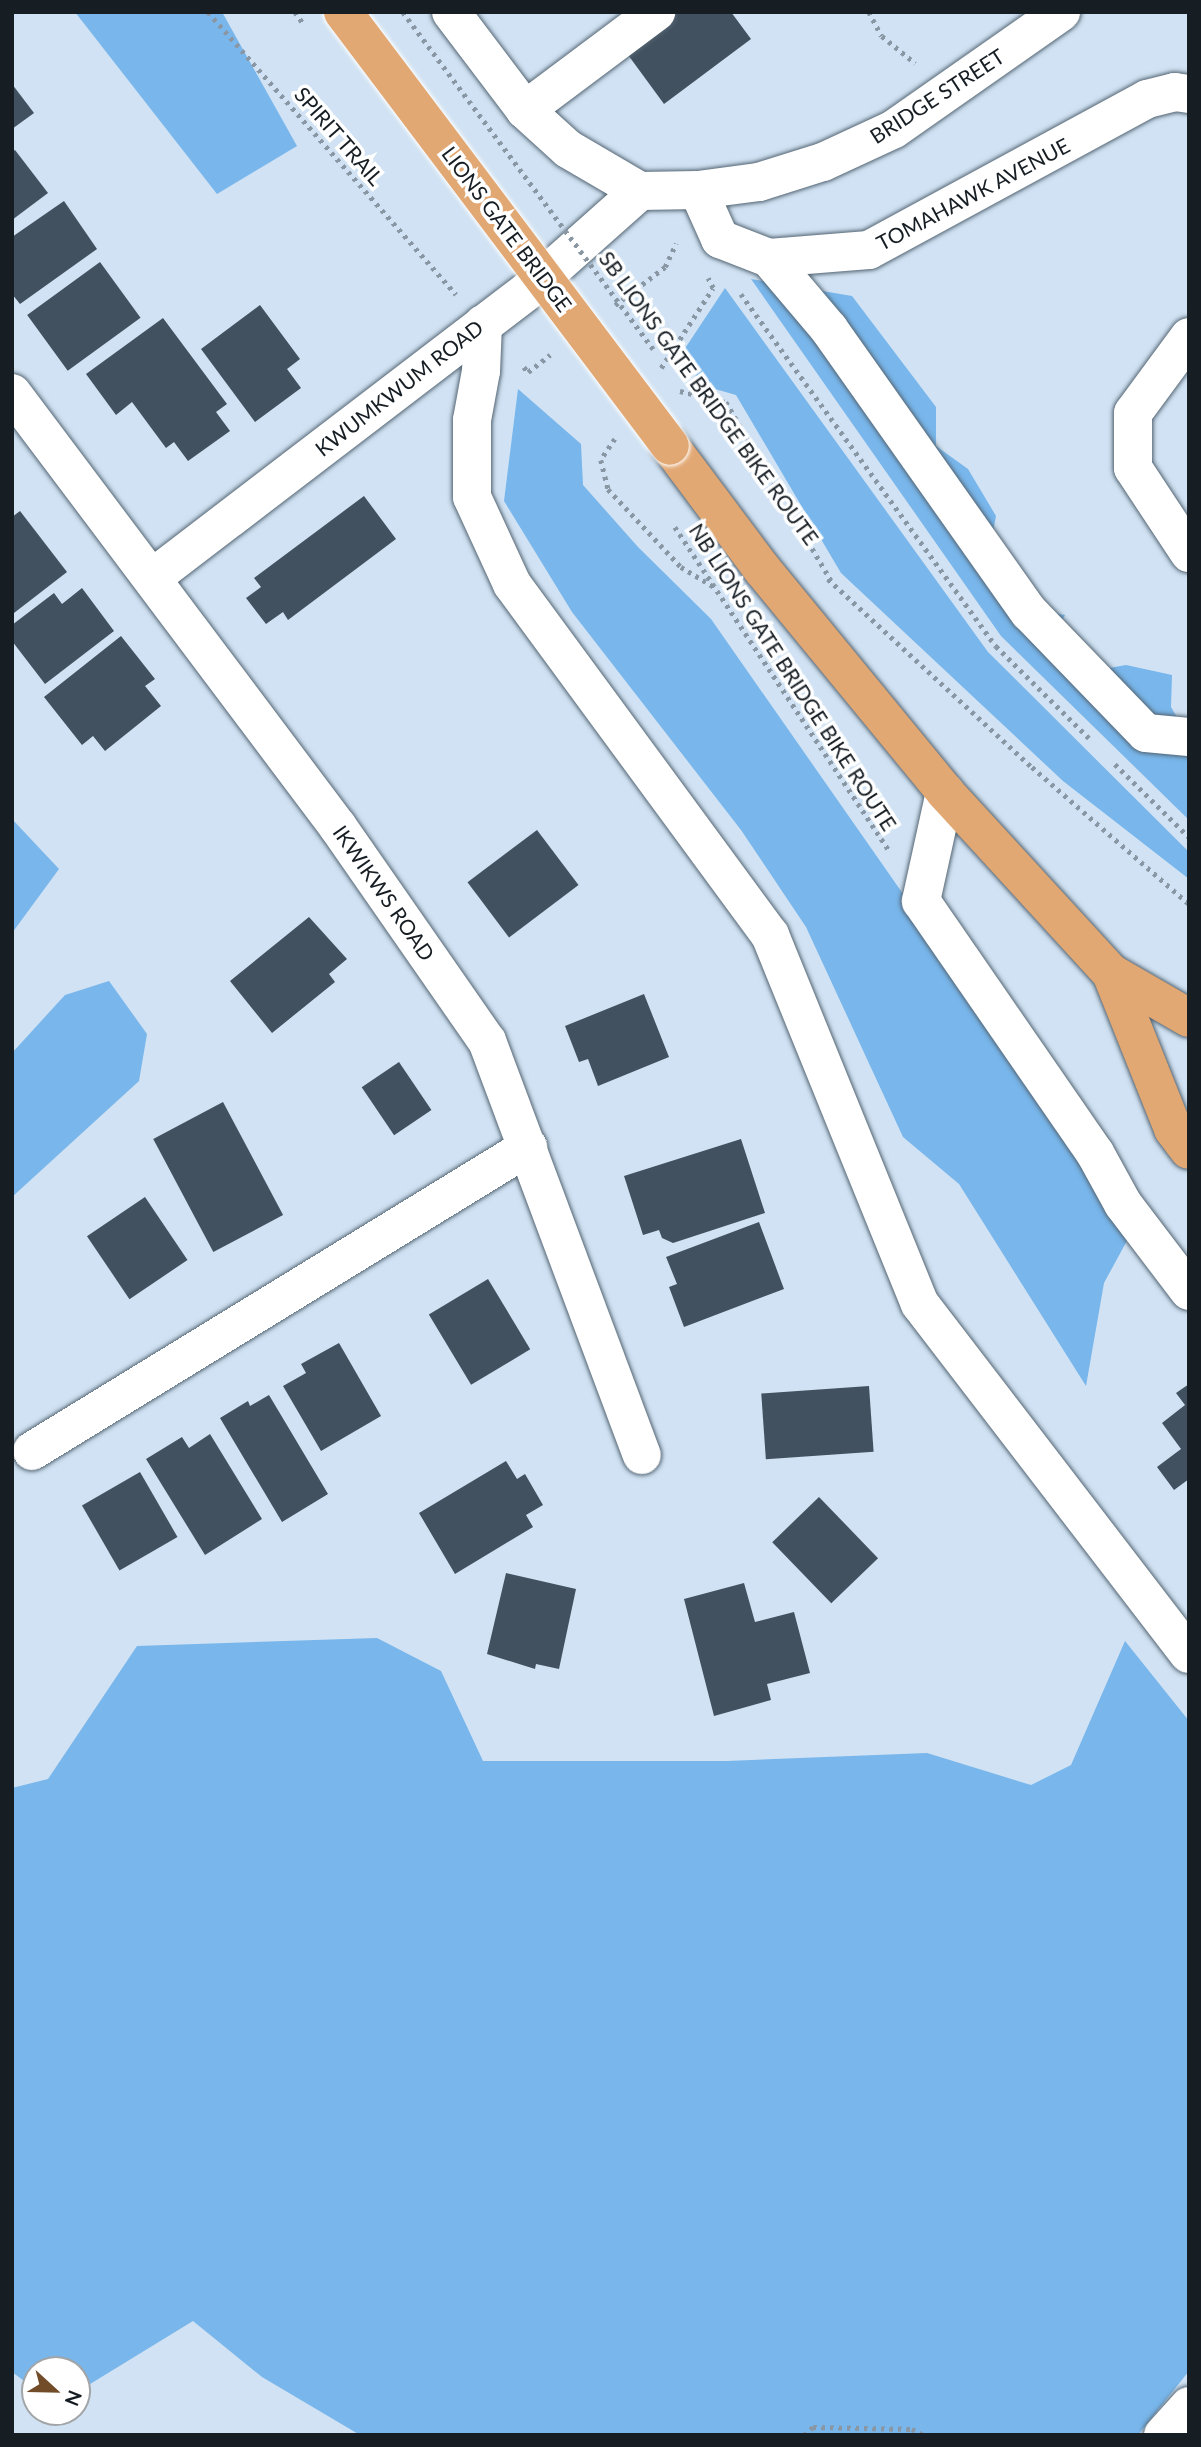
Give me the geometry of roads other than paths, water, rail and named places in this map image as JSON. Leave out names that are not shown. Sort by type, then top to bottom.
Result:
[{"type":"highway","name":"LIONS GATE BRIDGE","points":[[343,12],[762,569],[945,792],[1111,973]]},
{"type":"highway","points":[[1111,973],[1189,1018]]},
{"type":"highway","points":[[1111,973],[1173,1129],[1189,1150]]},
{"type":"street","points":[[451,12],[524,110],[568,149],[640,191]]},
{"type":"street","name":"BRIDGE STREET","points":[[640,191],[698,190],[759,182],[824,162],[894,129],[1061,12]]},
{"type":"street","points":[[524,110],[635,18]]},
{"type":"street","name":"TOMAHAWK AVENUE","points":[[698,190],[720,239],[769,258],[869,250],[1147,99],[1175,92],[1189,94]]},
{"type":"street","name":"KWUMKWUM ROAD","points":[[152,578],[531,288],[640,191]]},
{"type":"street","points":[[769,258],[829,329],[1029,612],[1146,733],[1189,737]]},
{"type":"street","points":[[483,324],[481,371],[472,420],[472,497],[512,584],[770,934],[920,1304],[1189,1654]]},
{"type":"street","points":[[1189,337],[1133,413],[1133,468],[1189,553]]},
{"type":"street","name":"IKWIKWS ROAD","points":[[12,393],[338,827],[487,1041],[642,1455]]},
{"type":"street","points":[[945,792],[921,901],[1095,1153],[1123,1204],[1189,1292]]},
{"type":"street","points":[[32,1451],[527,1147]]},
{"type":"street","points":[[1163,2435],[1189,2406]]}]
